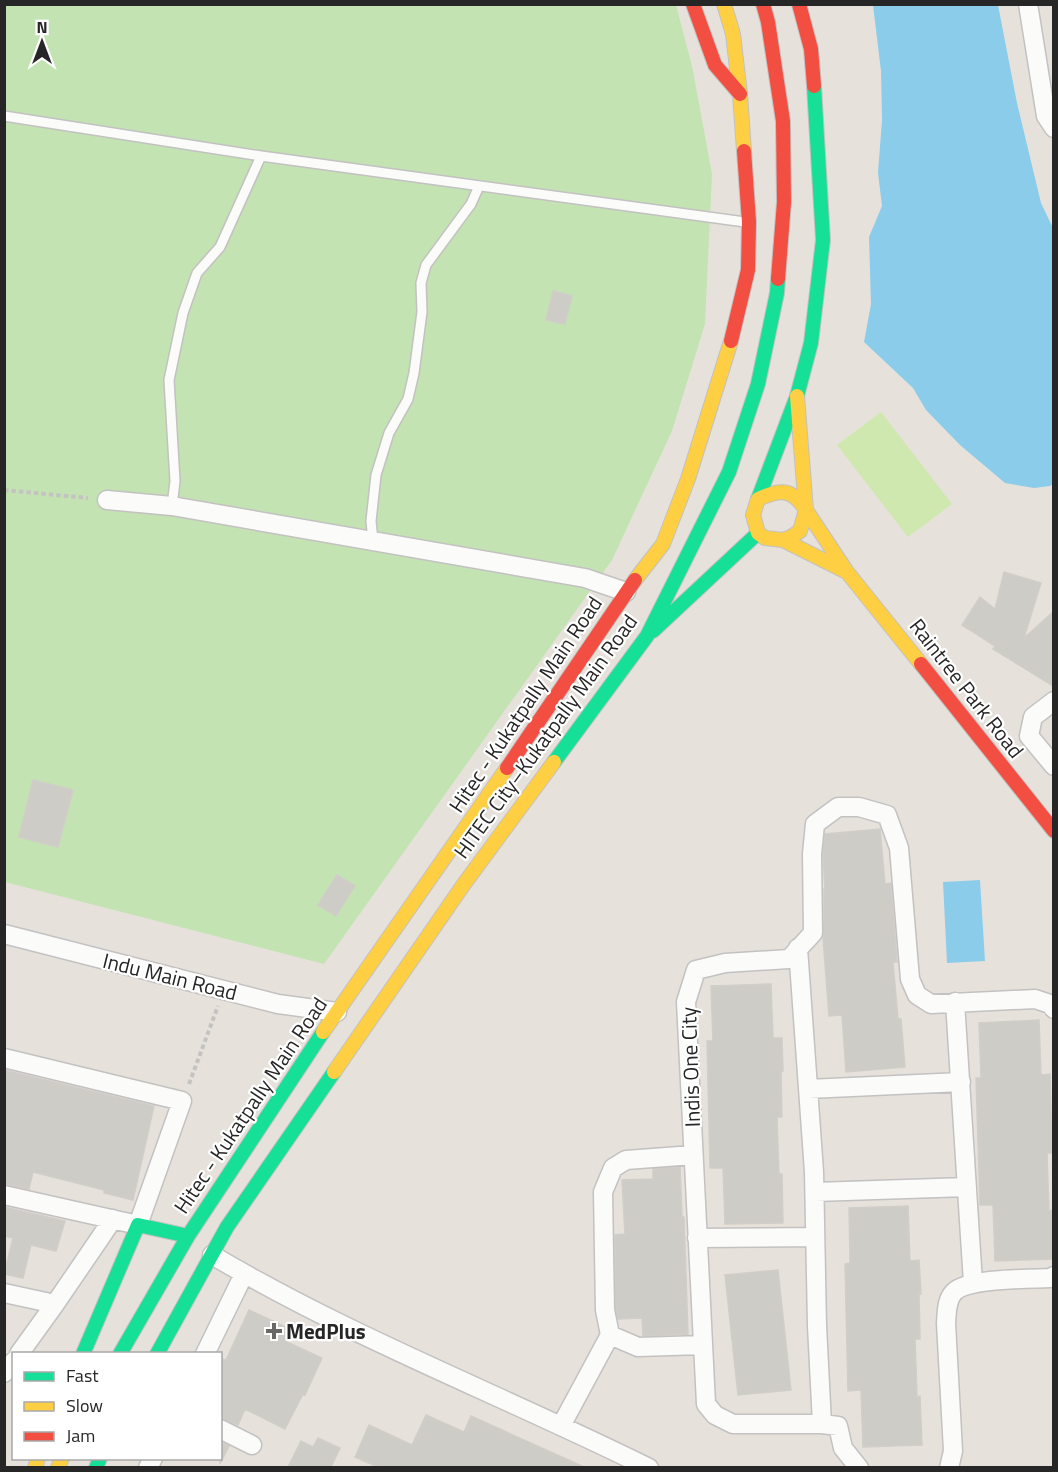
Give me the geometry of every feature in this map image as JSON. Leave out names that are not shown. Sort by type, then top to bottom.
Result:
[{"type":"main road","points":[[693,4],[716,65],[740,94]]},
{"type":"main road","name":"Hitec - Kukatpally Main Road","points":[[121,1352],[188,1236],[337,1012],[483,803],[626,592],[663,544],[688,479],[728,354],[748,270],[749,222],[740,94],[733,34],[724,4]]},
{"type":"main road","name":"HITEC City–Kukatpally Main Road","points":[[158,1352],[227,1227],[464,884],[646,636],[729,472],[758,384],[777,293],[784,202],[783,121],[768,22],[763,4]]},
{"type":"main road","points":[[797,396],[806,510],[800,531],[783,540],[765,538],[758,533],[753,515],[797,396],[811,343],[823,240],[811,49],[799,4]]},
{"type":"main road","points":[[758,499],[772,491],[785,491],[798,498],[806,510]]},
{"type":"main road","name":"Raintree Park Road","points":[[806,510],[847,572],[1053,831]]},
{"type":"main road","points":[[646,636],[758,533]]},
{"type":"main road","name":"Raintree Park Road","points":[[783,540],[847,572]]},
{"type":"main road","points":[[83,1352],[138,1225],[188,1236]]},
{"type":"street","points":[[1028,4],[1051,118]]},
{"type":"street","points":[[107,500],[172,506],[585,578],[626,592]]},
{"type":"street","points":[[1053,701],[1033,717],[1029,736],[1053,766]]},
{"type":"street","points":[[859,1467],[843,1448],[838,1426],[822,1424],[814,1192],[798,948],[813,933],[814,824],[838,807],[859,807],[887,815],[899,848],[910,979],[917,995],[931,1004],[1035,999],[1050,1004],[1053,1009]]},
{"type":"street","name":"Indu Main Road","points":[[4,934],[278,1004],[337,1012]]},
{"type":"street","name":"Indis One City","points":[[798,948],[789,959],[725,963],[696,970],[686,1002],[697,1238],[706,1404],[715,1415],[733,1424],[822,1424]]},
{"type":"street","points":[[955,1002],[972,1282]]},
{"type":"street","points":[[4,1058],[182,1101],[138,1225],[4,1195]]},
{"type":"street","points":[[808,1089],[960,1082]]},
{"type":"street","points":[[561,1426],[610,1335],[605,1310],[603,1192],[613,1168],[626,1160],[693,1155]]},
{"type":"street","points":[[814,1192],[967,1187]]},
{"type":"street","points":[[20,1352],[113,1219]]},
{"type":"street","points":[[697,1238],[815,1237]]},
{"type":"street","points":[[212,1255],[345,1326],[640,1465]]},
{"type":"street","points":[[205,1352],[244,1274]]},
{"type":"street","points":[[949,1467],[953,1451],[946,1323],[948,1304],[954,1292],[972,1282],[1053,1276]]},
{"type":"street","points":[[4,1293],[55,1304]]},
{"type":"street","points":[[610,1335],[638,1347],[703,1345]]},
{"type":"street","points":[[222,1430],[252,1445]]},
{"type":"lane","points":[[4,116],[261,156],[749,222]]},
{"type":"lane","points":[[172,506],[175,481],[169,380],[183,313],[197,273],[220,247],[261,156]]},
{"type":"lane","points":[[373,541],[371,521],[376,475],[389,433],[408,399],[422,312],[421,283],[426,265],[471,204],[479,186]]},
{"type":"path","points":[[4,490],[107,500]]},
{"type":"path","points":[[182,1101],[224,991]]},
{"type":"green space","points":[[4,5],[676,5],[692,66],[712,174],[705,324],[672,431],[612,560],[324,964],[5,882]]},
{"type":"green space","points":[[881,412],[952,504],[908,537],[837,445]]},
{"type":"water","points":[[873,5],[998,5],[1017,103],[1041,203],[1053,228],[1054,483],[1050,486],[1034,488],[1005,483],[960,445],[926,410],[913,388],[864,342],[871,304],[869,237],[882,206],[878,173],[882,120],[881,71]]},
{"type":"water","points":[[980,880],[985,961],[947,963],[943,882]]},
{"type":"building","points":[[553,291],[572,296],[565,324],[546,320]]},
{"type":"building","points":[[1004,572],[1041,583],[1024,638],[1053,612],[1053,686],[993,649],[995,646],[962,625],[980,597],[995,609]]},
{"type":"building","points":[[33,780],[73,790],[58,847],[19,837]]},
{"type":"building","points":[[880,829],[885,884],[891,883],[897,962],[893,962],[905,1067],[846,1072],[842,1015],[829,1016],[823,938],[825,834]]},
{"type":"building","points":[[337,875],[355,886],[336,916],[318,905]]},
{"type":"building","points":[[771,984],[773,1038],[782,1038],[782,1117],[777,1117],[783,1223],[725,1224],[723,1168],[710,1168],[707,1041],[713,1041],[711,986]]},
{"type":"building","points":[[1039,1020],[1041,1075],[1050,1074],[1052,1153],[1047,1153],[1053,1259],[995,1261],[993,1205],[980,1205],[976,1078],[981,1078],[979,1023]]},
{"type":"building","points":[[4,1070],[154,1106],[133,1200],[104,1193],[104,1190],[33,1172],[29,1189],[4,1184]]},
{"type":"building","points":[[680,1167],[688,1334],[643,1336],[642,1318],[618,1319],[616,1309],[615,1235],[625,1234],[622,1180],[653,1179],[653,1169]]},
{"type":"building","points":[[908,1206],[910,1261],[919,1260],[921,1294],[919,1294],[920,1339],[915,1339],[917,1397],[920,1396],[922,1445],[863,1447],[861,1390],[848,1391],[845,1264],[850,1263],[849,1208]]},
{"type":"building","points":[[4,1207],[65,1221],[56,1251],[31,1245],[23,1278],[4,1274],[13,1238],[4,1236]]},
{"type":"building","points":[[778,1270],[791,1390],[738,1395],[725,1275]]},
{"type":"building","points":[[249,1310],[290,1329],[285,1341],[322,1358],[305,1395],[303,1394],[285,1429],[245,1409],[238,1425],[222,1419],[222,1359],[226,1360]]},
{"type":"building","points":[[426,1415],[464,1432],[471,1416],[584,1467],[378,1467],[355,1457],[369,1425],[412,1445]]},
{"type":"building","points":[[318,1438],[340,1448],[331,1467],[288,1467],[301,1441],[313,1447]]},
{"type":"building","points":[[222,1443],[229,1446],[222,1460]]},
{"type":"traffic: fast","points":[[758,499],[797,396],[811,343],[823,240],[814,86]]},
{"type":"traffic: fast","points":[[554,762],[647,636],[729,472],[758,384],[778,279]]},
{"type":"traffic: fast","points":[[653,631],[758,533]]},
{"type":"traffic: fast","points":[[121,1352],[188,1236],[323,1032]]},
{"type":"traffic: fast","points":[[158,1352],[227,1227],[334,1072]]},
{"type":"traffic: fast","points":[[84,1352],[138,1225],[188,1236]]},
{"type":"traffic: fast","points":[[96,1468],[99,1460]]},
{"type":"traffic: slow","points":[[724,4],[733,34],[744,151]]},
{"type":"traffic: slow","points":[[635,580],[663,544],[688,479],[731,341]]},
{"type":"traffic: slow","points":[[797,396],[806,510],[800,531],[791,537],[783,540],[765,538],[758,533],[753,515],[758,499],[779,492],[796,498],[806,510],[847,572],[921,664]]},
{"type":"traffic: slow","points":[[783,540],[847,572]]},
{"type":"traffic: slow","points":[[334,1072],[464,884],[554,762]]},
{"type":"traffic: slow","points":[[323,1032],[507,768]]},
{"type":"traffic: slow","points":[[35,1468],[37,1460]]},
{"type":"traffic: slow","points":[[58,1468],[61,1460]]},
{"type":"traffic: jam","points":[[693,4],[715,65],[740,94]]},
{"type":"traffic: jam","points":[[763,4],[768,22],[783,121],[784,202],[778,279]]},
{"type":"traffic: jam","points":[[799,4],[811,49],[814,86]]},
{"type":"traffic: jam","points":[[731,341],[748,270],[749,222],[744,151]]},
{"type":"traffic: jam","points":[[507,768],[635,580]]},
{"type":"traffic: jam","points":[[921,664],[1054,831]]},
{"type":"place","name":"MedPlus","points":[[274,1331]]}]
